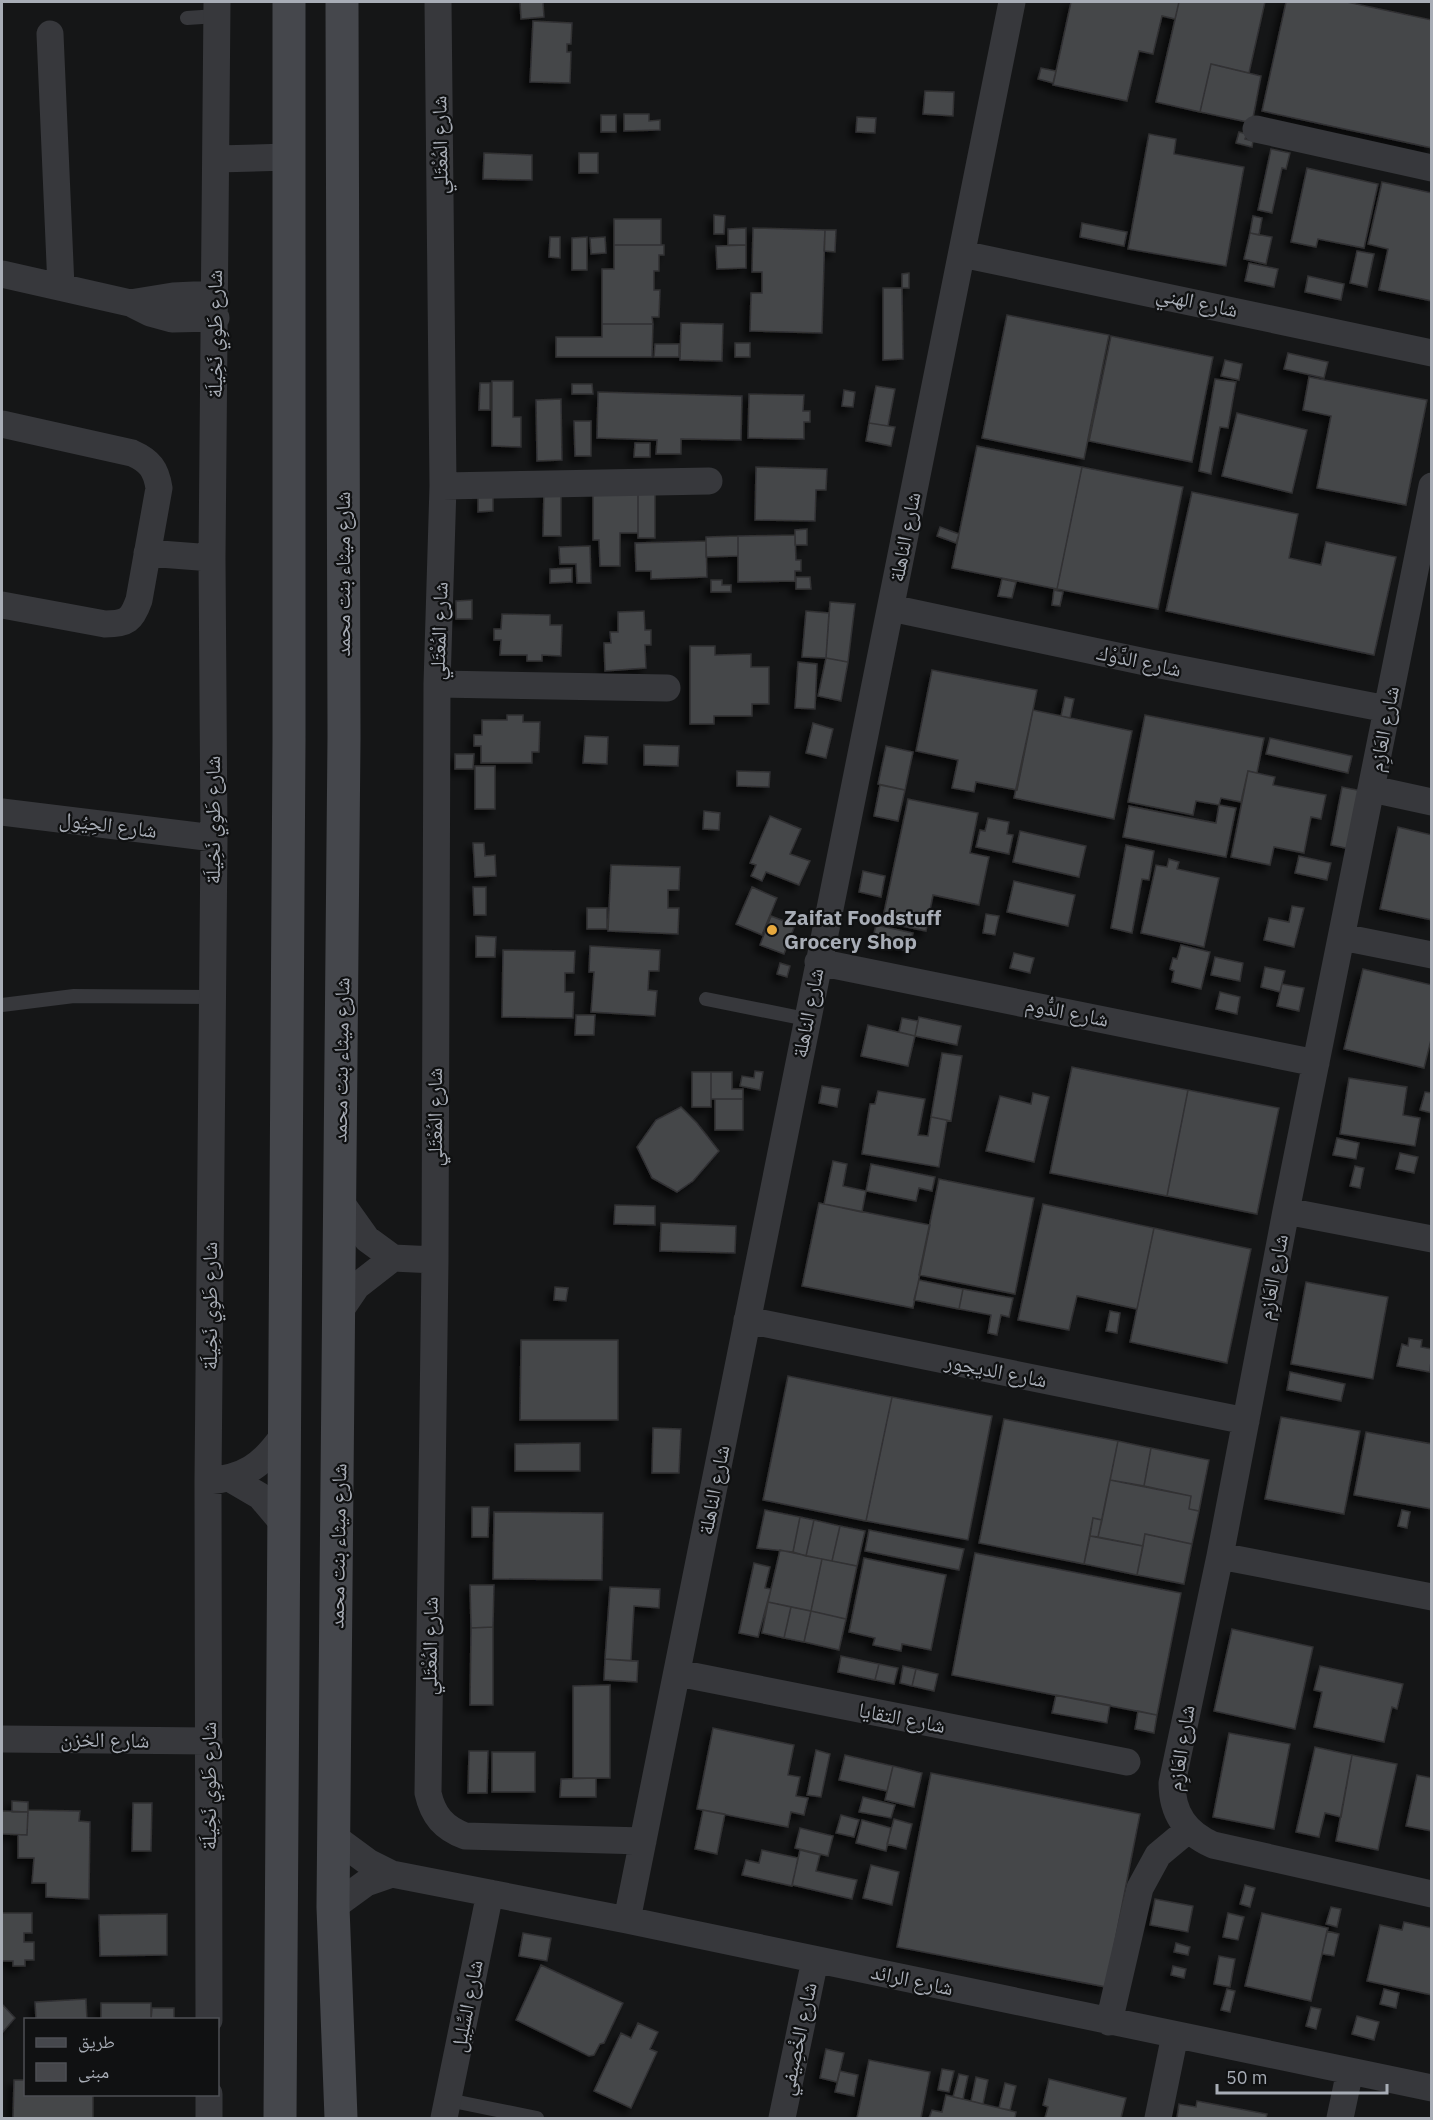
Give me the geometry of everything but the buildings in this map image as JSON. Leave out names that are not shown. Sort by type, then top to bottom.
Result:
[{"type":"main road","points":[[280,2118],[282,1522],[289,741],[289,2]]},
{"type":"main road","name":"شارع ميثاء بنت محمد","points":[[341,2118],[333,1907],[344,749],[342,2]]},
{"type":"street","name":"شارع المُعْتَلي","points":[[438,2],[443,486],[437,684],[435,1260],[428,1793],[431,1808],[440,1821],[451,1831],[465,1836],[643,1841]]},
{"type":"street","name":"شارع الناهلة","points":[[627,1920],[806,1019],[1012,2]]},
{"type":"street","name":"شارع طَوِي نَخِيلَة","points":[[209,2018],[209,1741],[220,1480],[212,997],[214,838],[212,550],[217,9]]},
{"type":"street","points":[[50,34],[61,287]]},
{"type":"street","points":[[1256,129],[1431,168]]},
{"type":"street","points":[[217,159],[289,156]]},
{"type":"street","name":"شارع الهني","points":[[962,254],[1431,353]]},
{"type":"street","points":[[2,274],[130,303],[173,296],[216,306]]},
{"type":"street","points":[[2,424],[132,453],[146,460],[156,472],[159,488],[134,615],[121,624],[105,624],[2,605]]},
{"type":"street","points":[[443,486],[709,482]]},
{"type":"street","name":"شارع العَازِم","points":[[1188,1830],[1175,1808],[1172,1783],[1220,1556],[1286,1210],[1387,709],[1428,521],[1431,486]]},
{"type":"street","points":[[149,546],[212,550]]},
{"type":"street","name":"شارع الدَّوْك","points":[[891,608],[1150,663],[1387,709]]},
{"type":"street","points":[[437,684],[667,688]]},
{"type":"street","points":[[1372,789],[1431,802]]},
{"type":"street","name":"شارع الحِيُول","points":[[2,812],[214,838]]},
{"type":"street","points":[[1342,936],[1431,955]]},
{"type":"street","name":"شارع الدُّوم","points":[[818,962],[1316,1063]]},
{"type":"street","points":[[340,1201],[367,1239],[393,1258],[435,1260]]},
{"type":"street","name":"شارع العَازِم","points":[[1286,1210],[1431,1239]]},
{"type":"street","points":[[340,1311],[368,1275],[393,1258]]},
{"type":"street","name":"شارع الديجور","points":[[747,1320],[1246,1421]]},
{"type":"street","points":[[220,1480],[261,1462],[283,1436]]},
{"type":"street","points":[[220,1480],[260,1496],[282,1522]]},
{"type":"street","points":[[1220,1556],[1431,1597]]},
{"type":"street","name":"شارع التقايا","points":[[678,1672],[1127,1762]]},
{"type":"street","name":"شارع الخزن","points":[[2,1739],[209,1741]]},
{"type":"street","points":[[1109,2022],[1140,1888],[1158,1855],[1188,1830],[1213,1845],[1431,1894]]},
{"type":"street","name":"شارع الرائد","points":[[334,1837],[356,1854],[392,1874],[627,1920],[1431,2088]]},
{"type":"street","points":[[333,1907],[366,1883],[392,1874]]},
{"type":"street","name":"شارع السِّلِيل","points":[[446,2109],[490,1893]]},
{"type":"street","name":"شارع الخْصِيفي","points":[[782,2118],[815,1960]]},
{"type":"street","points":[[1158,2118],[1175,2035]]},
{"type":"street","points":[[1340,2118],[1350,2072]]},
{"type":"street","points":[[208,2096],[208,2118]]},
{"type":"lane","points":[[187,18],[217,9]]},
{"type":"lane","points":[[2,1005],[74,996],[212,997]]},
{"type":"lane","points":[[706,999],[806,1019]]},
{"type":"lane","points":[[446,2109],[537,2118]]},
{"type":"place","name":"Zaifat Foodstuff Grocery Shop","points":[[772,930]]}]
